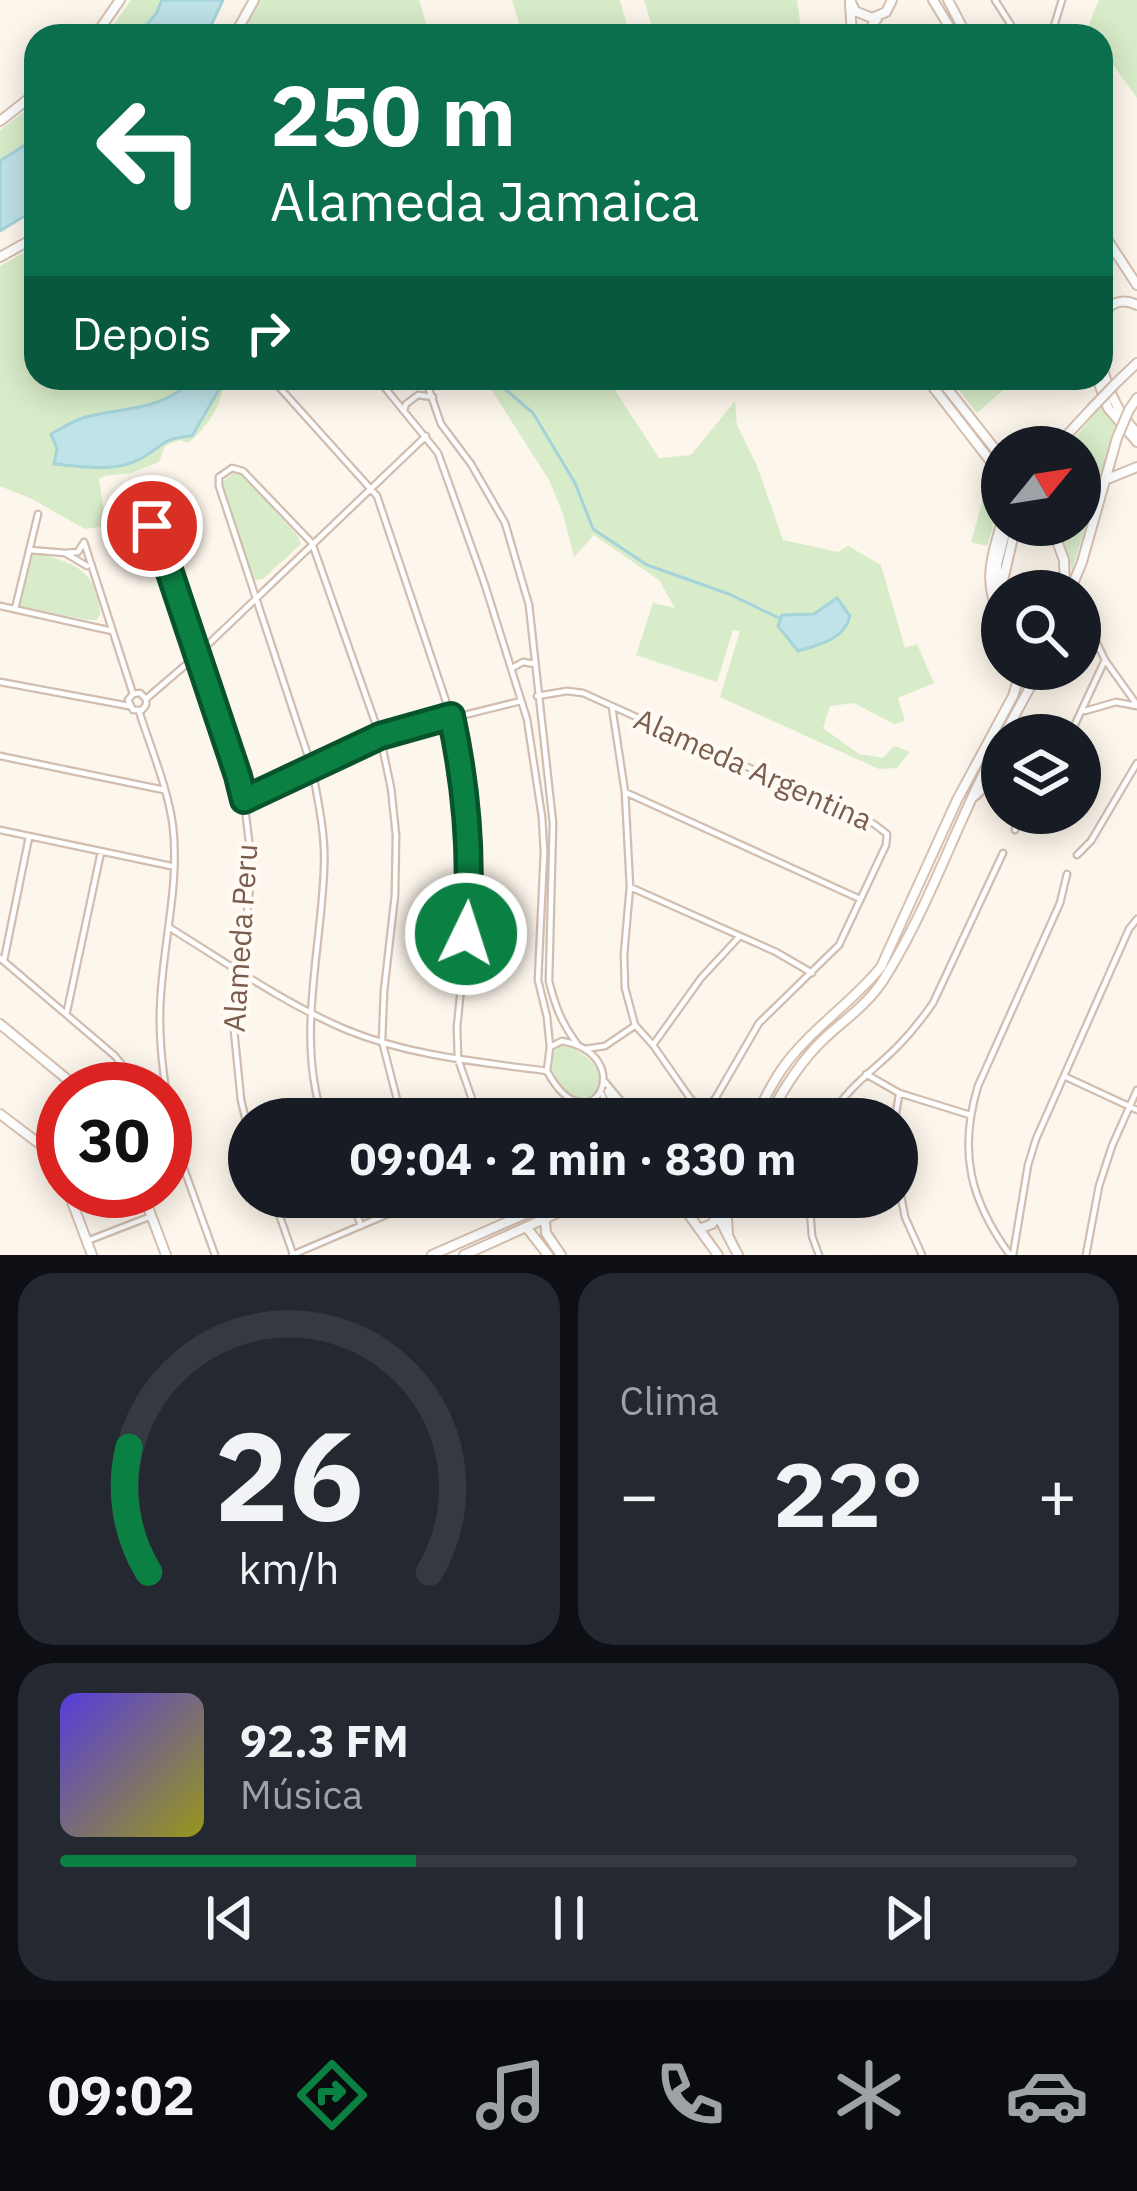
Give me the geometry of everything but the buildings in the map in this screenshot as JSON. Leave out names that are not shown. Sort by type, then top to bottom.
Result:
[{"type":"main road","points":[[873,24],[892,0]]},
{"type":"main road","points":[[850,1],[860,15],[878,17]]},
{"type":"main road","points":[[0,121],[24,102]]},
{"type":"main road","points":[[1113,248],[1137,285]]},
{"type":"main road","points":[[1113,386],[1137,359]]},
{"type":"main road","points":[[941,390],[981,447]]},
{"type":"main road","points":[[943,390],[981,432]]},
{"type":"main road","points":[[1101,390],[1108,408],[1137,442]]},
{"type":"main road","points":[[1109,390],[1137,433]]},
{"type":"main road","points":[[1075,426],[1109,390]]},
{"type":"main road","points":[[1078,570],[1117,438],[1137,398]]},
{"type":"main road","points":[[972,435],[981,434]]},
{"type":"main road","points":[[1103,481],[1137,466]]},
{"type":"main road","points":[[766,1098],[782,1068],[881,967],[962,790],[1015,690]]},
{"type":"main road","points":[[779,1098],[823,1040],[883,982],[981,784]]},
{"type":"main road","points":[[962,790],[974,799]]},
{"type":"main road","points":[[0,1024],[46,1062]]},
{"type":"main road","points":[[0,1114],[36,1141]]},
{"type":"main road","points":[[78,1218],[92,1255]]},
{"type":"main road","points":[[152,1218],[166,1255]]},
{"type":"main road","points":[[432,1255],[516,1218]]},
{"type":"main road","points":[[464,1255],[549,1218]]},
{"type":"main road","points":[[691,1218],[718,1255]]},
{"type":"main road","points":[[699,1229],[717,1218],[738,1255]]},
{"type":"main road","points":[[727,1218],[730,1242]]},
{"type":"main road","points":[[545,1220],[548,1250]]},
{"type":"main road","points":[[527,1228],[548,1250],[562,1255]]},
{"type":"street","points":[[282,390],[372,487],[451,716],[469,822],[471,889],[457,1027],[458,1059],[472,1098]]},
{"type":"street","points":[[387,390],[438,453],[530,731],[544,852],[538,980],[550,1047],[547,1071],[558,1089],[573,1098]]},
{"type":"street","points":[[430,390],[441,424],[505,523],[529,605],[553,840],[549,981],[564,1026],[599,1066],[607,1098]]},
{"type":"street","points":[[404,410],[418,395],[433,397]]},
{"type":"street","points":[[146,699],[426,436]]},
{"type":"street","points":[[318,1098],[310,1011],[325,866],[321,816],[312,768],[218,480],[232,468],[243,471],[312,542],[380,736],[396,835],[382,1041],[397,1098]]},
{"type":"street","points":[[15,609],[38,514]]},
{"type":"street","name":"Alameda Peru","points":[[158,540],[244,800],[251,858],[234,1006],[235,1058],[243,1098]]},
{"type":"street","points":[[30,550],[65,554],[77,551],[84,542],[133,694]]},
{"type":"street","points":[[65,554],[91,568]]},
{"type":"street","points":[[0,606],[112,631]]},
{"type":"street","points":[[191,641],[215,638]]},
{"type":"street","points":[[1101,652],[1137,706]]},
{"type":"street","points":[[1082,712],[1105,660]]},
{"type":"street","points":[[512,668],[523,662],[535,664]]},
{"type":"street","points":[[0,682],[139,711],[172,822],[170,928],[160,1012],[164,1062]]},
{"type":"street","points":[[129,706],[133,694],[140,693],[146,705],[139,711]]},
{"type":"street","name":"Alameda Argentina","points":[[537,696],[583,693],[884,830],[888,837],[839,945],[759,1023],[716,1099],[701,1106],[690,1098],[635,1025]]},
{"type":"street","points":[[244,800],[380,736],[520,701]]},
{"type":"street","points":[[1082,712],[1116,702],[1137,706]]},
{"type":"street","points":[[550,1047],[562,1041],[582,1047],[605,1046],[635,1025],[624,973],[630,887],[625,792],[612,706]]},
{"type":"street","points":[[530,731],[541,728]]},
{"type":"street","points":[[0,756],[164,790]]},
{"type":"street","points":[[1078,855],[1137,763]]},
{"type":"street","points":[[625,792],[861,900]]},
{"type":"street","points":[[974,799],[981,793]]},
{"type":"street","points":[[0,830],[173,866]]},
{"type":"street","points":[[29,837],[2,960],[119,1062]]},
{"type":"street","points":[[66,1013],[101,852]]},
{"type":"street","points":[[843,1098],[898,1046],[933,1003],[1003,853]]},
{"type":"street","points":[[1011,1255],[984,1215],[972,1181],[970,1114],[978,1086],[1060,903],[1067,874]]},
{"type":"street","points":[[630,887],[776,952],[812,973]]},
{"type":"street","points":[[1011,1255],[1028,1165],[1043,1121],[1137,920]]},
{"type":"street","points":[[170,928],[310,1011],[382,1041],[458,1059],[547,1071]]},
{"type":"street","points":[[653,1045],[701,978],[739,937]]},
{"type":"street","points":[[297,1004],[311,995]]},
{"type":"street","points":[[599,1066],[605,1046]]},
{"type":"street","points":[[524,1068],[547,1056]]},
{"type":"street","points":[[866,1074],[899,1093],[970,1114]]},
{"type":"street","points":[[1064,1076],[1133,1108]]},
{"type":"street","points":[[604,1083],[604,1098]]},
{"type":"street","points":[[604,1083],[613,1098]]},
{"type":"street","points":[[1086,1255],[1099,1186],[1137,1090]]},
{"type":"street","points":[[898,1098],[899,1093]]},
{"type":"street","points":[[588,1098],[602,1094]]},
{"type":"street","points":[[192,1191],[215,1255]]},
{"type":"street","points":[[87,1241],[146,1218]]},
{"type":"street","points":[[280,1218],[293,1255],[379,1218]]},
{"type":"street","points":[[358,1218],[361,1226]]},
{"type":"street","points":[[811,1218],[819,1255]]},
{"type":"street","points":[[905,1218],[922,1255]]},
{"type":"green space","points":[[131,0],[162,0],[147,24],[114,24]]},
{"type":"green space","points":[[259,0],[419,0],[426,24],[248,24]]},
{"type":"green space","points":[[512,0],[620,0],[627,24],[519,24]]},
{"type":"green space","points":[[644,0],[797,0],[800,24],[651,24]]},
{"type":"green space","points":[[1099,0],[1137,0],[1137,98],[1113,65],[1113,24],[1089,24]]},
{"type":"green space","points":[[24,112],[24,146],[0,161],[0,130]]},
{"type":"green space","points":[[24,253],[24,390],[222,390],[213,414],[188,443],[179,440],[165,446],[159,462],[99,479],[106,526],[85,529],[0,486],[0,266]]},
{"type":"green space","points":[[492,390],[615,390],[659,458],[691,455],[735,401],[737,425],[783,540],[838,552],[848,546],[881,565],[905,648],[917,644],[934,683],[898,698],[905,721],[894,724],[854,703],[830,706],[823,728],[859,754],[883,758],[894,746],[910,752],[897,768],[879,769],[720,697],[740,631],[733,630],[717,682],[636,655],[653,603],[675,608],[659,580],[594,535],[574,557],[549,480]]},
{"type":"green space","points":[[959,390],[1003,390],[977,413]]},
{"type":"green space","points":[[1101,405],[1116,428],[1101,476],[1101,426],[1084,426]]},
{"type":"green space","points":[[235,471],[301,544],[263,579],[256,580],[251,573],[221,484]]},
{"type":"green space","points":[[981,506],[981,544],[971,542]]},
{"type":"green space","points":[[1065,546],[1079,546],[1072,570]]},
{"type":"green space","points":[[36,553],[73,565],[88,577],[101,614],[96,620],[19,606],[30,557]]},
{"type":"green space","points":[[561,1045],[584,1055],[597,1068],[601,1084],[594,1098],[577,1098],[557,1083],[551,1054]]},
{"type":"water","points":[[162,0],[223,0],[212,24],[147,24]]},
{"type":"water","points":[[24,146],[24,216],[0,231],[0,161]]},
{"type":"water","points":[[180,390],[219,390],[192,436],[168,441],[120,466],[54,464],[57,449],[51,434],[82,418],[170,397]]},
{"type":"water","points":[[837,598],[850,616],[843,630],[798,651],[778,626],[782,615],[814,614]]},
{"type":"waterway","points":[[506,390],[533,413],[575,483],[593,529],[647,565],[729,594],[781,619]]},
{"type":"route","points":[[152,526],[244,800],[380,736],[451,716],[469,822],[471,889],[466,934]]}]
